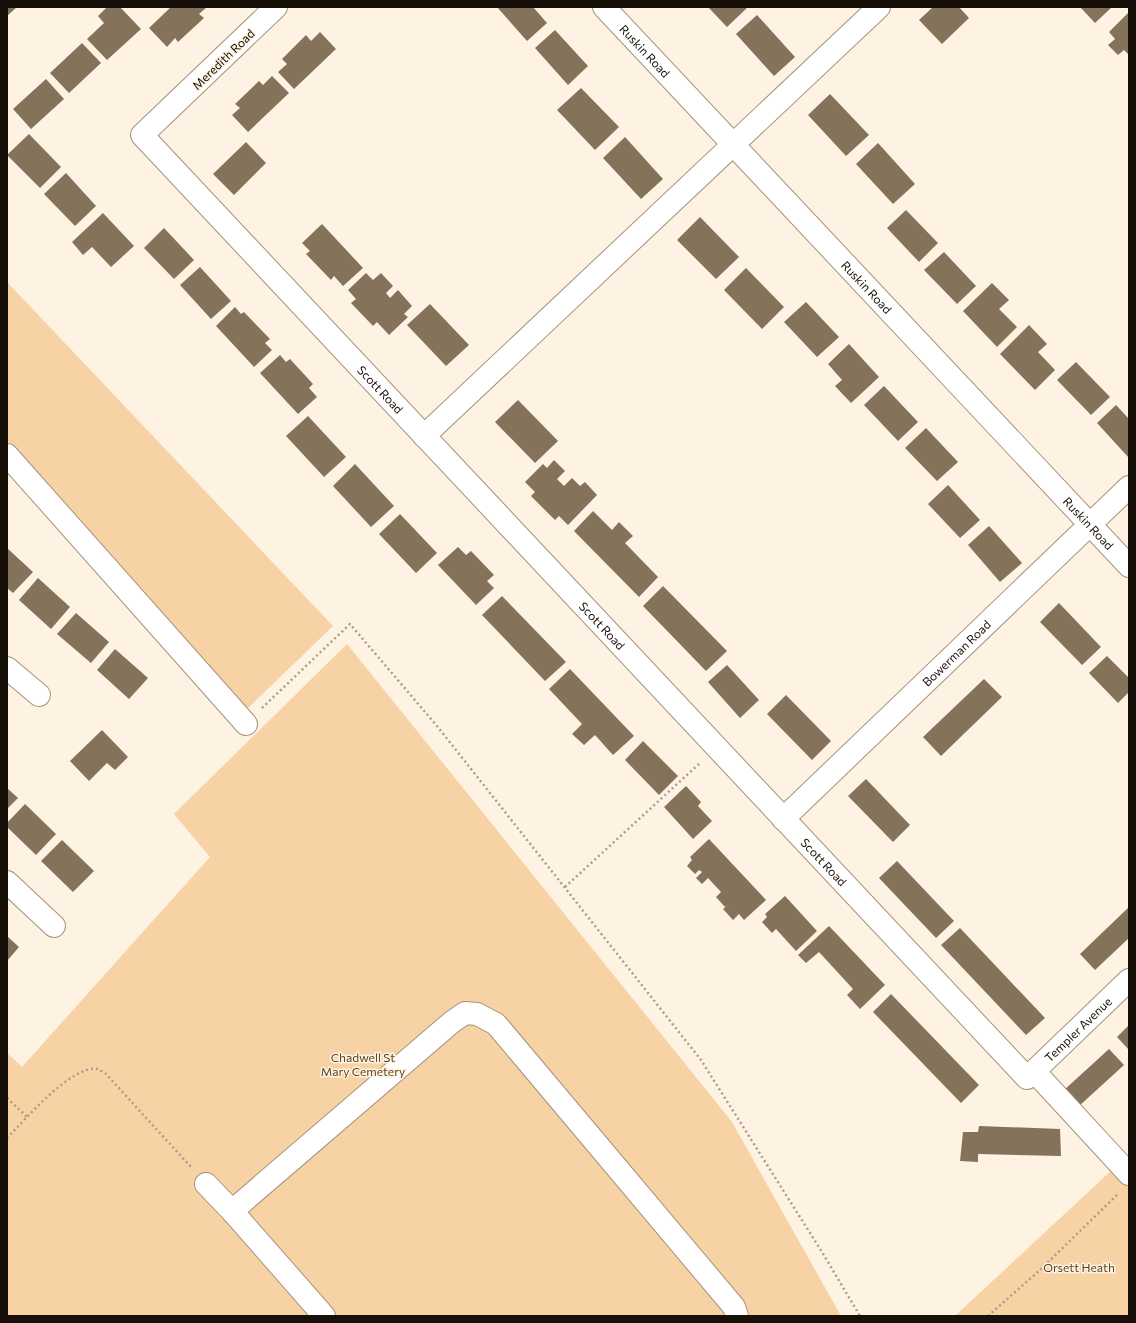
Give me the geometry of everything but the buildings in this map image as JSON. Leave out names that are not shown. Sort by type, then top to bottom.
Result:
[{"type":"street","name":"Meredith Road","points":[[177,173],[142,135],[276,7]]},
{"type":"street","name":"Ruskin Road","points":[[604,7],[1129,566]]},
{"type":"street","points":[[424,436],[879,7]]},
{"type":"street","name":"Scott Road","points":[[177,173],[783,819],[1031,1074],[1126,1182]]},
{"type":"street","points":[[7,455],[246,724]]},
{"type":"street","name":"Bowerman Road","points":[[783,819],[1129,487]]},
{"type":"street","points":[[7,668],[39,695]]},
{"type":"street","points":[[7,882],[54,926]]},
{"type":"street","name":"Templer Avenue","points":[[1031,1074],[1129,980]]},
{"type":"street","points":[[232,1212],[452,1022],[465,1013],[477,1014],[496,1024],[734,1306],[737,1316]]},
{"type":"street","points":[[206,1184],[324,1316]]},
{"type":"path","points":[[246,724],[350,624],[436,726],[701,1060],[822,1252],[860,1316]]},
{"type":"path","points":[[565,887],[717,748]]},
{"type":"path","points":[[7,1138],[54,1090],[81,1072],[98,1069],[106,1074],[206,1184]]},
{"type":"path","points":[[7,1098],[27,1118]]},
{"type":"path","points":[[988,1316],[1040,1270],[1126,1182]]},
{"type":"green space","points":[[7,282],[333,626],[245,711],[7,440]]},
{"type":"green space","name":"Chadwell St Mary Cemetery","points":[[347,644],[732,1122],[841,1316],[7,1316],[7,1053],[22,1067],[210,857],[174,814]]},
{"type":"green space","name":"Orsett Heath","points":[[1129,1154],[1129,1316],[955,1316]]}]
